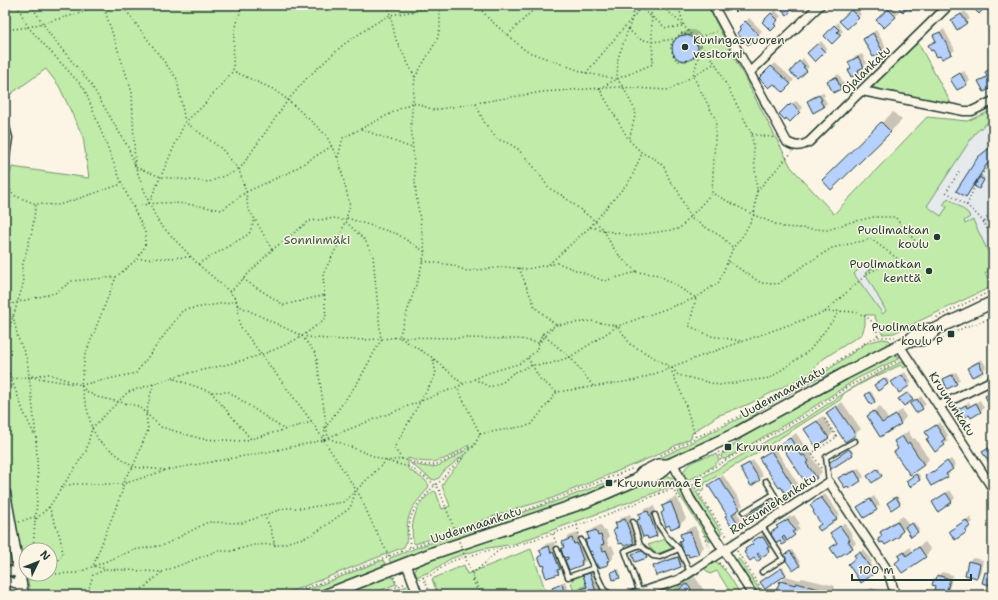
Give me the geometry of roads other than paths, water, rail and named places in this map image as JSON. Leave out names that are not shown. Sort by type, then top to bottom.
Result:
[{"type":"main road","name":"Uudenmaankatu","points":[[326,595],[433,553],[585,502],[636,480],[642,473],[658,465],[671,464],[739,432],[844,374],[897,341],[910,340],[917,333],[934,324],[993,302]]},
{"type":"street","points":[[713,5],[750,72],[820,5]]},
{"type":"street","name":"Ojalankatu","points":[[750,72],[787,142],[796,146],[803,145],[809,142],[949,5]]},
{"type":"street","points":[[862,90],[964,111],[972,111],[993,101]]},
{"type":"street","points":[[5,127],[8,138],[5,157]]},
{"type":"street","name":"Kruununkatu","points":[[897,341],[939,406],[989,475],[993,489]]},
{"type":"street","points":[[939,406],[993,380]]},
{"type":"street","points":[[671,464],[690,499],[752,595]]},
{"type":"street","name":"Ratsumiehenkatu","points":[[636,594],[678,580],[829,482],[888,571],[894,591]]},
{"type":"street","points":[[5,493],[21,584]]},
{"type":"street","points":[[406,563],[418,595]]},
{"type":"street","points":[[5,570],[21,584]]},
{"type":"street","points":[[5,580],[21,584]]},
{"type":"lane","points":[[829,482],[826,458],[855,441]]},
{"type":"lane","points":[[766,481],[785,511]]},
{"type":"lane","points":[[744,512],[774,494]]},
{"type":"lane","points":[[655,515],[658,524],[666,536],[679,550],[690,572]]},
{"type":"lane","points":[[633,522],[640,545],[653,556],[660,557],[679,550]]},
{"type":"lane","points":[[762,526],[783,559],[762,572]]},
{"type":"lane","points":[[581,540],[604,590],[612,595]]},
{"type":"lane","points":[[636,594],[625,551],[640,545]]},
{"type":"lane","points":[[557,549],[568,577],[594,568]]},
{"type":"place","name":"Kuningasvuoren vesitorni","points":[[685,47]]},
{"type":"place","name":"Puolimatkan koulu","points":[[937,237]]},
{"type":"place","name":"Puolimatkan kenttä","points":[[929,271]]},
{"type":"place","name":"Puolimatkan koulu P","points":[[951,334]]},
{"type":"place","name":"Kruununmaa P","points":[[728,447]]},
{"type":"place","name":"Kruununmaa E","points":[[609,483]]},
{"type":"park label","name":"Sonninmäki","points":[[317,240]]}]
